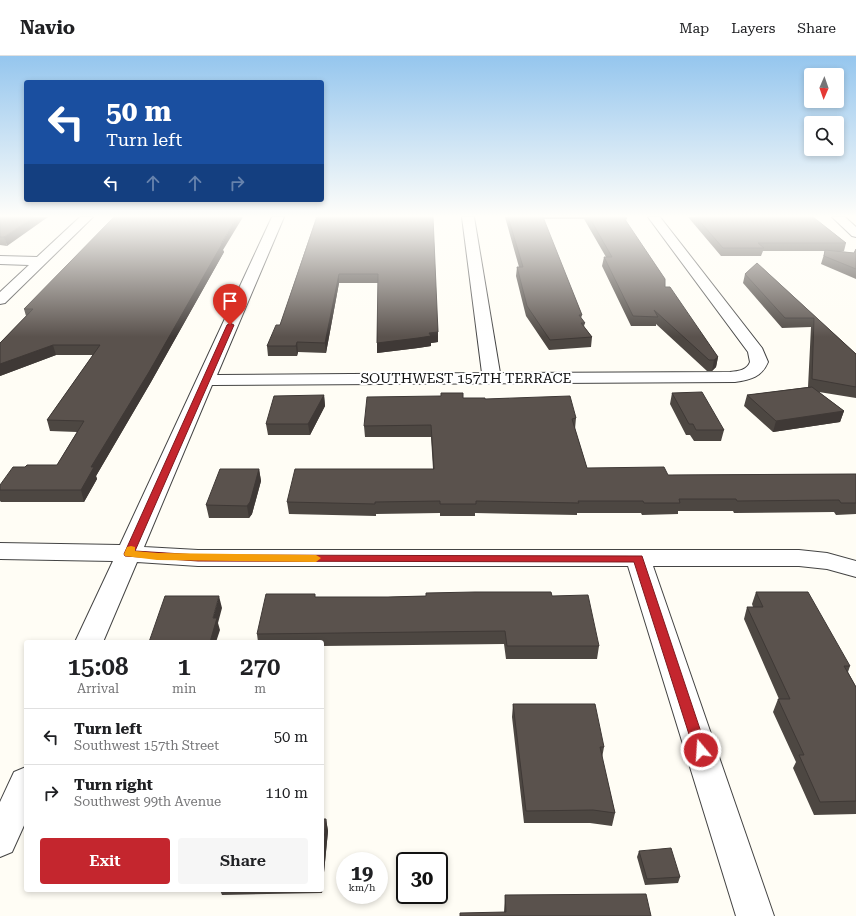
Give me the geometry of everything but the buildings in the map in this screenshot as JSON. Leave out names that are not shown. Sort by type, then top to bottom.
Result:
[{"type":"street","points":[[0,300],[46,257]]},
{"type":"street","points":[[90,640],[260,257]]},
{"type":"street","points":[[474,257],[492,378]]},
{"type":"street","name":"SOUTHWEST 157TH TERRACE","points":[[206,380],[726,377],[744,375],[754,370],[759,365],[758,357],[684,257]]},
{"type":"street","points":[[0,260],[42,261]]},
{"type":"street","points":[[0,551],[101,552],[198,558],[814,558],[843,564],[856,569]]},
{"type":"street","points":[[638,559],[755,916]]},
{"type":"street","points":[[0,840],[24,786]]},
{"type":"slow traffic","points":[[131,549],[129,554],[198,558],[316,558]]},
{"type":"route","points":[[230,325],[129,554],[198,558],[638,559],[701,750]]}]
